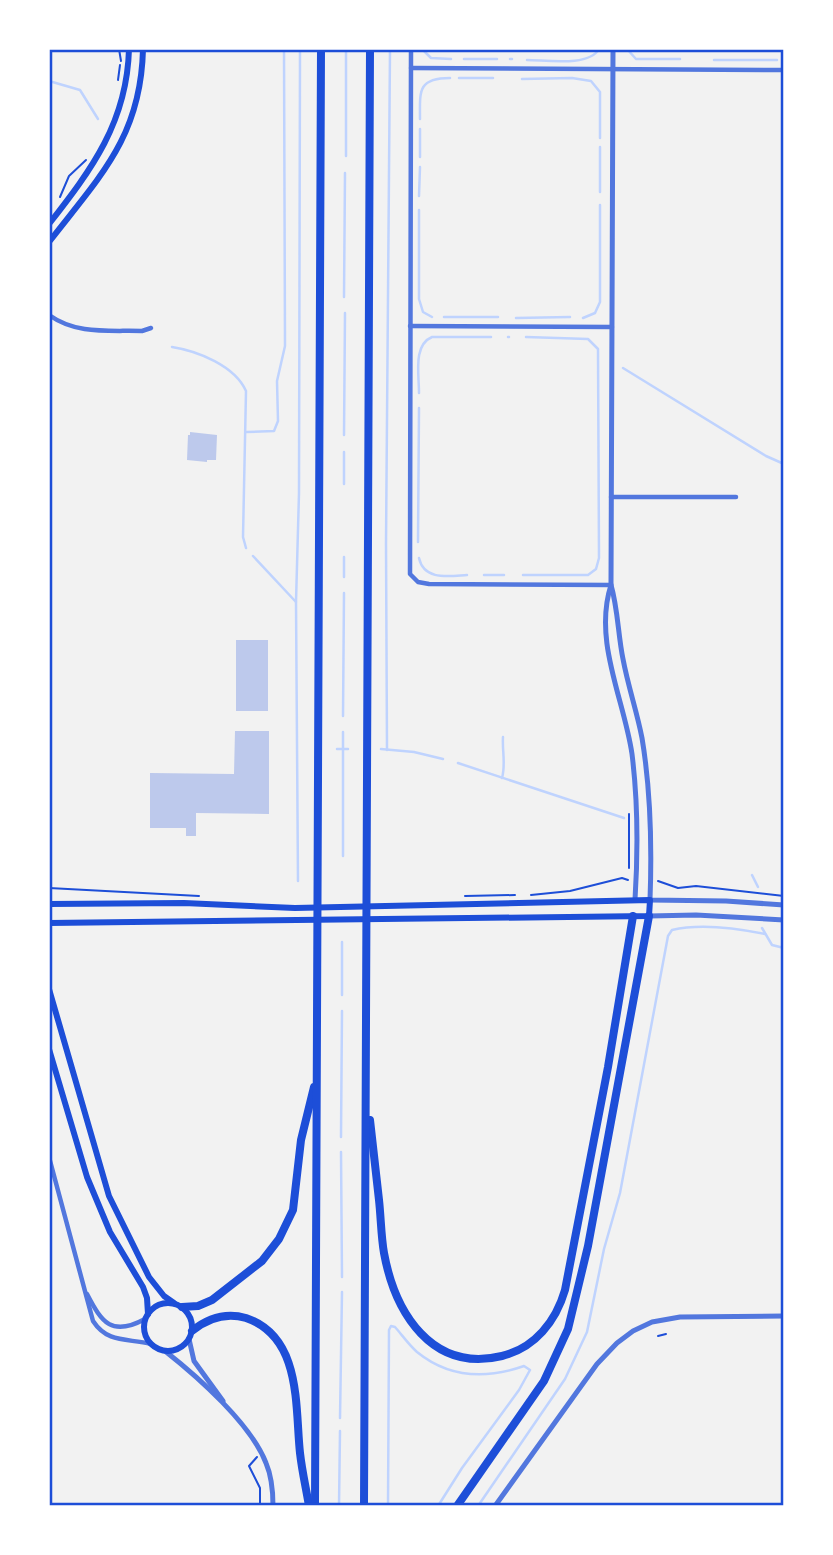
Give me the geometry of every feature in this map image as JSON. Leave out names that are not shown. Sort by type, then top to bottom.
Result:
[{"type":"highway","points":[[315,1506],[321,49]]},
{"type":"highway","points":[[364,1506],[370,49]]},
{"type":"highway","points":[[366,1086],[385,1255],[392,1284],[407,1318],[426,1340],[443,1351],[461,1357],[482,1359],[501,1356],[529,1343],[544,1331],[554,1318],[565,1290],[634,916]]},
{"type":"highway","points":[[457,1506],[544,1381],[568,1329],[586,1255],[649,916]]},
{"type":"highway","points":[[178,1305],[198,1306],[212,1300],[262,1261],[279,1239],[289,1220],[295,1199],[301,1140],[317,1070]]},
{"type":"highway","points":[[190,1335],[213,1318],[228,1315],[243,1317],[263,1328],[282,1349],[295,1383],[300,1454],[309,1506]]},
{"type":"main road","points":[[49,224],[87,174],[110,135],[125,89],[129,49]]},
{"type":"main road","points":[[49,242],[113,158],[123,140],[138,95],[143,49]]},
{"type":"main road","points":[[49,897],[59,904]]},
{"type":"main road","points":[[634,916],[635,900]]},
{"type":"main road","points":[[49,904],[184,903],[295,908],[650,900],[649,916],[49,923]]},
{"type":"main road","points":[[49,989],[109,1196],[149,1277],[159,1290],[189,1315],[190,1335],[178,1349],[165,1351],[151,1344],[145,1334],[147,1298],[110,1232],[91,1189],[49,1049]]},
{"type":"main road","points":[[146,1317],[161,1304],[178,1305]]},
{"type":"street","points":[[411,49],[408,556],[412,578],[418,583],[429,584],[611,585]]},
{"type":"street","points":[[613,49],[611,585],[616,602],[622,657],[639,727],[646,773],[651,847],[650,900],[784,905]]},
{"type":"street","points":[[411,68],[784,70]]},
{"type":"street","points":[[49,315],[65,325],[84,330],[142,331],[152,328]]},
{"type":"street","points":[[410,326],[612,327]]},
{"type":"street","points":[[611,497],[736,497]]},
{"type":"street","points":[[611,585],[605,602],[608,644],[635,782],[635,900]]},
{"type":"street","points":[[649,916],[712,915],[784,920]]},
{"type":"street","points":[[49,1157],[91,1318],[101,1332],[118,1340],[151,1344]]},
{"type":"street","points":[[84,1287],[98,1314],[111,1325],[126,1328],[146,1317]]},
{"type":"street","points":[[495,1506],[597,1364],[633,1331],[652,1322],[680,1317],[784,1316]]},
{"type":"street","points":[[190,1335],[194,1361],[261,1453],[270,1473],[273,1506]]},
{"type":"street","points":[[165,1351],[233,1415]]},
{"type":"path","points":[[117,83],[121,60],[119,49]]},
{"type":"path","points":[[58,200],[69,176],[91,155]]},
{"type":"path","points":[[629,814],[629,869]]},
{"type":"path","points":[[526,895],[562,893],[626,880]]},
{"type":"path","points":[[660,881],[678,888],[696,886],[784,896]]},
{"type":"path","points":[[49,888],[208,897]]},
{"type":"path","points":[[461,897],[517,895]]},
{"type":"path","points":[[658,1336],[666,1335]]},
{"type":"path","points":[[260,1506],[260,1490],[249,1466],[261,1453]]},
{"type":"building","points":[[190,432],[217,435],[216,460],[187,460]]},
{"type":"building","points":[[236,640],[268,640],[268,711],[236,711]]},
{"type":"building","points":[[235,731],[269,731],[269,814],[196,813],[196,836],[186,836],[186,828],[150,828],[150,773],[234,774]]},
{"type":"waterway","points":[[246,432],[274,431],[278,421],[277,381],[285,346],[284,49]]},
{"type":"waterway","points":[[296,602],[299,493],[300,49]]},
{"type":"waterway","points":[[346,49],[346,156]]},
{"type":"waterway","points":[[387,750],[390,49]]},
{"type":"waterway","points":[[422,49],[431,58],[451,59]]},
{"type":"waterway","points":[[527,60],[577,60],[594,55],[599,49]]},
{"type":"waterway","points":[[627,49],[636,59],[680,59]]},
{"type":"waterway","points":[[464,59],[497,59]]},
{"type":"waterway","points":[[714,60],[777,60]]},
{"type":"waterway","points":[[420,119],[423,88],[431,81],[450,78]]},
{"type":"waterway","points":[[459,78],[493,78]]},
{"type":"waterway","points":[[522,79],[572,78],[591,81],[600,92],[600,138]]},
{"type":"waterway","points":[[49,81],[80,90],[98,119]]},
{"type":"waterway","points":[[420,129],[420,157]]},
{"type":"waterway","points":[[600,147],[600,192]]},
{"type":"waterway","points":[[419,196],[420,167]]},
{"type":"waterway","points":[[344,297],[345,173]]},
{"type":"waterway","points":[[583,318],[595,313],[600,302],[600,205]]},
{"type":"waterway","points":[[419,210],[419,299],[423,312],[432,317]]},
{"type":"waterway","points":[[344,435],[345,313]]},
{"type":"waterway","points":[[444,317],[498,317]]},
{"type":"waterway","points":[[516,318],[570,317]]},
{"type":"waterway","points":[[419,393],[418,361],[426,341],[432,337],[491,337]]},
{"type":"waterway","points":[[523,575],[588,575],[596,569],[599,558],[598,349],[588,339],[526,337]]},
{"type":"waterway","points":[[172,347],[215,361],[233,374],[246,391],[243,537],[246,548]]},
{"type":"waterway","points":[[623,368],[766,456],[784,464]]},
{"type":"waterway","points":[[418,542],[419,408]]},
{"type":"waterway","points":[[344,452],[344,484]]},
{"type":"waterway","points":[[253,556],[296,602],[298,881]]},
{"type":"waterway","points":[[344,557],[344,577]]},
{"type":"waterway","points":[[419,558],[426,570],[432,574],[467,575]]},
{"type":"waterway","points":[[484,575],[504,575]]},
{"type":"waterway","points":[[343,716],[344,593]]},
{"type":"waterway","points":[[343,732],[343,856]]},
{"type":"waterway","points":[[502,778],[503,737]]},
{"type":"waterway","points":[[337,749],[348,749]]},
{"type":"waterway","points":[[381,749],[414,752],[443,759]]},
{"type":"waterway","points":[[458,763],[624,818]]},
{"type":"waterway","points":[[752,875],[758,887]]},
{"type":"waterway","points":[[478,1506],[565,1379],[587,1332],[604,1249],[620,1193],[668,936],[672,930],[695,927],[730,928],[765,934]]},
{"type":"waterway","points":[[762,928],[772,945],[784,948]]},
{"type":"waterway","points":[[342,942],[342,995]]},
{"type":"waterway","points":[[341,1137],[342,1011]]},
{"type":"waterway","points":[[341,1152],[342,1277]]},
{"type":"waterway","points":[[340,1418],[342,1292]]},
{"type":"waterway","points":[[388,1506],[391,1326],[395,1327],[417,1352],[442,1367],[469,1374],[496,1373],[524,1366],[530,1370],[438,1506]]},
{"type":"waterway","points":[[339,1506],[340,1431]]}]
